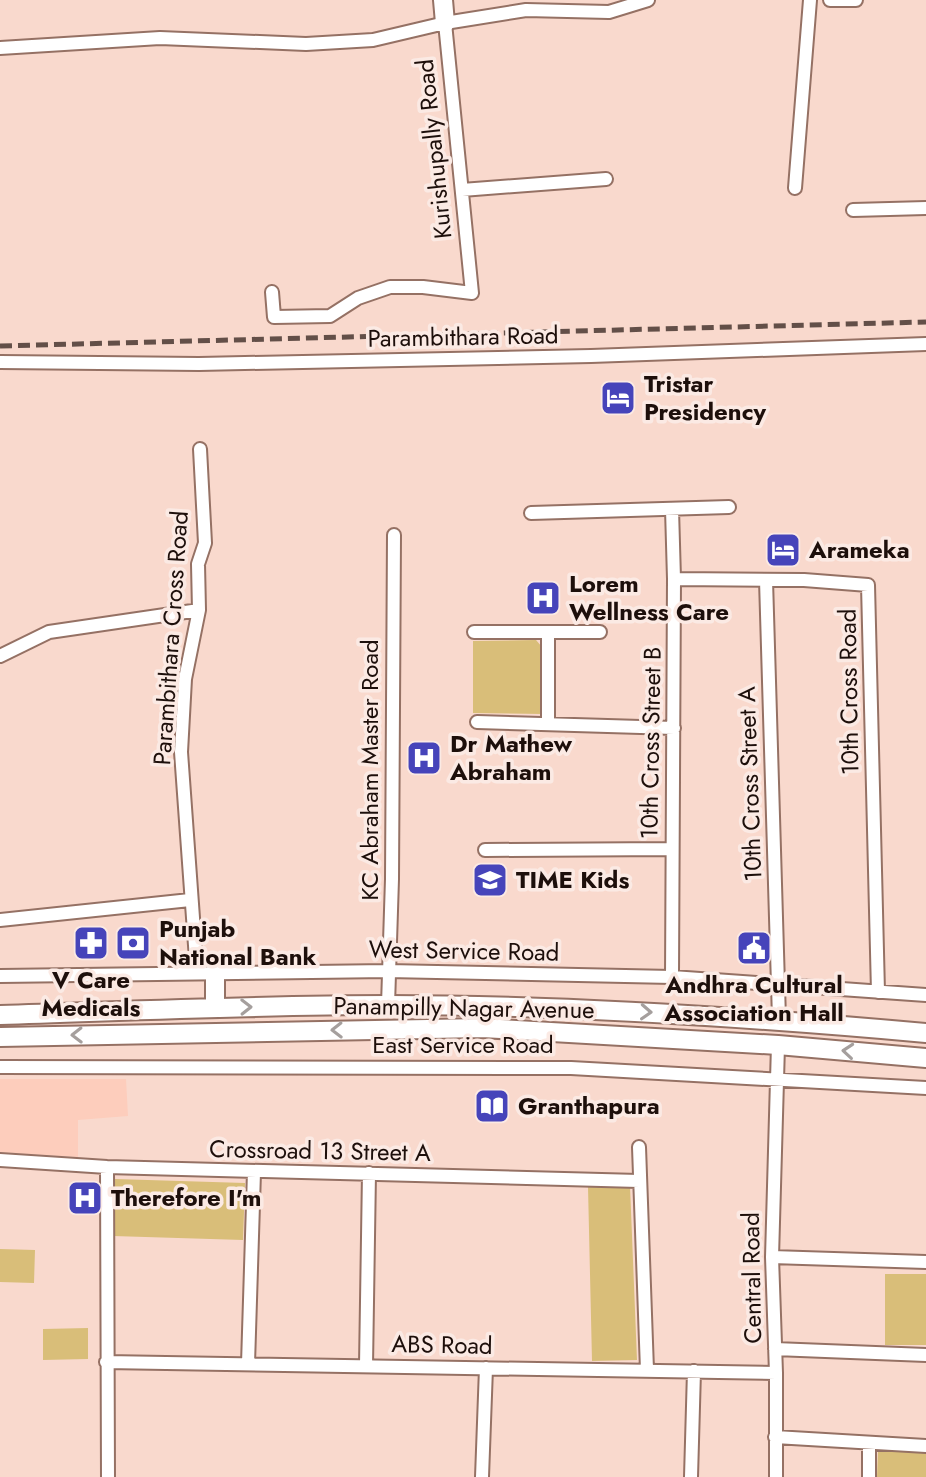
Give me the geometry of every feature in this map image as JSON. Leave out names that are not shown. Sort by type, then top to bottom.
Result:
[{"type":"street","name":"Kurishupally Road","points":[[272,292],[274,317],[330,316],[358,298],[390,287],[423,287],[472,293],[443,0]]},
{"type":"street","points":[[0,48],[160,38],[306,44],[373,40],[445,23],[526,10],[609,12],[648,0]]},
{"type":"street","points":[[795,188],[810,0]]},
{"type":"street","points":[[830,0],[856,0]]},
{"type":"street","points":[[462,190],[606,179]]},
{"type":"street","points":[[853,210],[926,208]]},
{"type":"street","name":"Parambithara Road","points":[[0,362],[215,364],[926,344]]},
{"type":"street","name":"Parambithara Cross Road","points":[[200,449],[205,543],[198,564],[199,610],[185,679],[181,752],[190,900],[206,973]]},
{"type":"street","points":[[531,513],[729,507]]},
{"type":"street","name":"10th Cross Street B","points":[[672,509],[672,977]]},
{"type":"street","name":"KC Abraham Master Road","points":[[388,1005],[394,535]]},
{"type":"street","name":"10th Cross Road","points":[[674,579],[868,585],[878,992]]},
{"type":"street","name":"10th Cross Street A","points":[[766,580],[779,986]]},
{"type":"street","points":[[0,656],[49,632],[199,610]]},
{"type":"street","points":[[474,632],[600,632]]},
{"type":"street","points":[[548,634],[548,724]]},
{"type":"street","points":[[477,722],[674,728]]},
{"type":"street","points":[[485,850],[672,849]]},
{"type":"street","points":[[0,920],[190,900]]},
{"type":"street","name":"West Service Road","points":[[0,976],[388,971],[672,977],[926,995]]},
{"type":"street","points":[[206,973],[215,1008]]},
{"type":"street","points":[[778,1045],[779,986]]},
{"type":"street","name":"Panampilly Nagar Avenue","points":[[0,1015],[388,1005],[574,1009],[779,1019],[926,1033]]},
{"type":"street","name":"Panampilly Nagar Avenue","points":[[0,1037],[482,1028],[778,1045],[926,1058]]},
{"type":"street","name":"Central Road","points":[[776,1477],[772,1257],[778,1045]]},
{"type":"street","name":"East Service Road","points":[[0,1067],[571,1068],[926,1088]]},
{"type":"street","points":[[639,1147],[647,1370]]},
{"type":"street","name":"Crossroad 13 Street A","points":[[0,1160],[254,1172],[639,1181]]},
{"type":"street","points":[[107,1167],[108,1477]]},
{"type":"street","points":[[248,1364],[254,1172]]},
{"type":"street","points":[[366,1366],[369,1173]]},
{"type":"street","points":[[772,1257],[926,1262]]},
{"type":"street","points":[[775,1349],[926,1355]]},
{"type":"street","name":"ABS Road","points":[[106,1362],[776,1373]]},
{"type":"street","points":[[482,1477],[486,1368]]},
{"type":"street","points":[[691,1477],[694,1371]]},
{"type":"street","points":[[775,1437],[926,1446]]},
{"type":"street","points":[[869,1444],[869,1477]]},
{"type":"shaded area","points":[[536,640],[542,647],[542,714],[473,713],[473,641]]},
{"type":"shaded area","points":[[0,1079],[126,1079],[128,1116],[78,1120],[78,1157],[0,1153]]},
{"type":"shaded area","points":[[115,1179],[245,1183],[243,1240],[113,1236]]},
{"type":"shaded area","points":[[630,1186],[637,1360],[592,1361],[588,1187]]},
{"type":"shaded area","points":[[0,1249],[35,1250],[34,1283],[0,1282]]},
{"type":"shaded area","points":[[885,1274],[926,1274],[926,1345],[885,1345]]},
{"type":"shaded area","points":[[88,1328],[88,1359],[43,1360],[43,1329]]},
{"type":"shaded area","points":[[878,1451],[926,1452],[926,1477],[877,1477]]},
{"type":"railway","points":[[0,346],[926,322]]},
{"type":"place","name":"Tristar Presidency","points":[[618,398]]},
{"type":"place","name":"Arameka","points":[[783,550]]},
{"type":"place","name":"Lorem Wellness Care","points":[[543,598]]},
{"type":"place","name":"Dr Mathew Abraham","points":[[424,758]]},
{"type":"place","name":"TIME Kids","points":[[490,880]]},
{"type":"place","name":"V Care Medicals","points":[[91,943]]},
{"type":"place","name":"Punjab National Bank","points":[[133,943]]},
{"type":"place","name":"Andhra Cultural Association Hall","points":[[754,948]]},
{"type":"place","name":"Granthapura","points":[[492,1106]]},
{"type":"place","name":"Therefore I'm","points":[[85,1198]]}]
